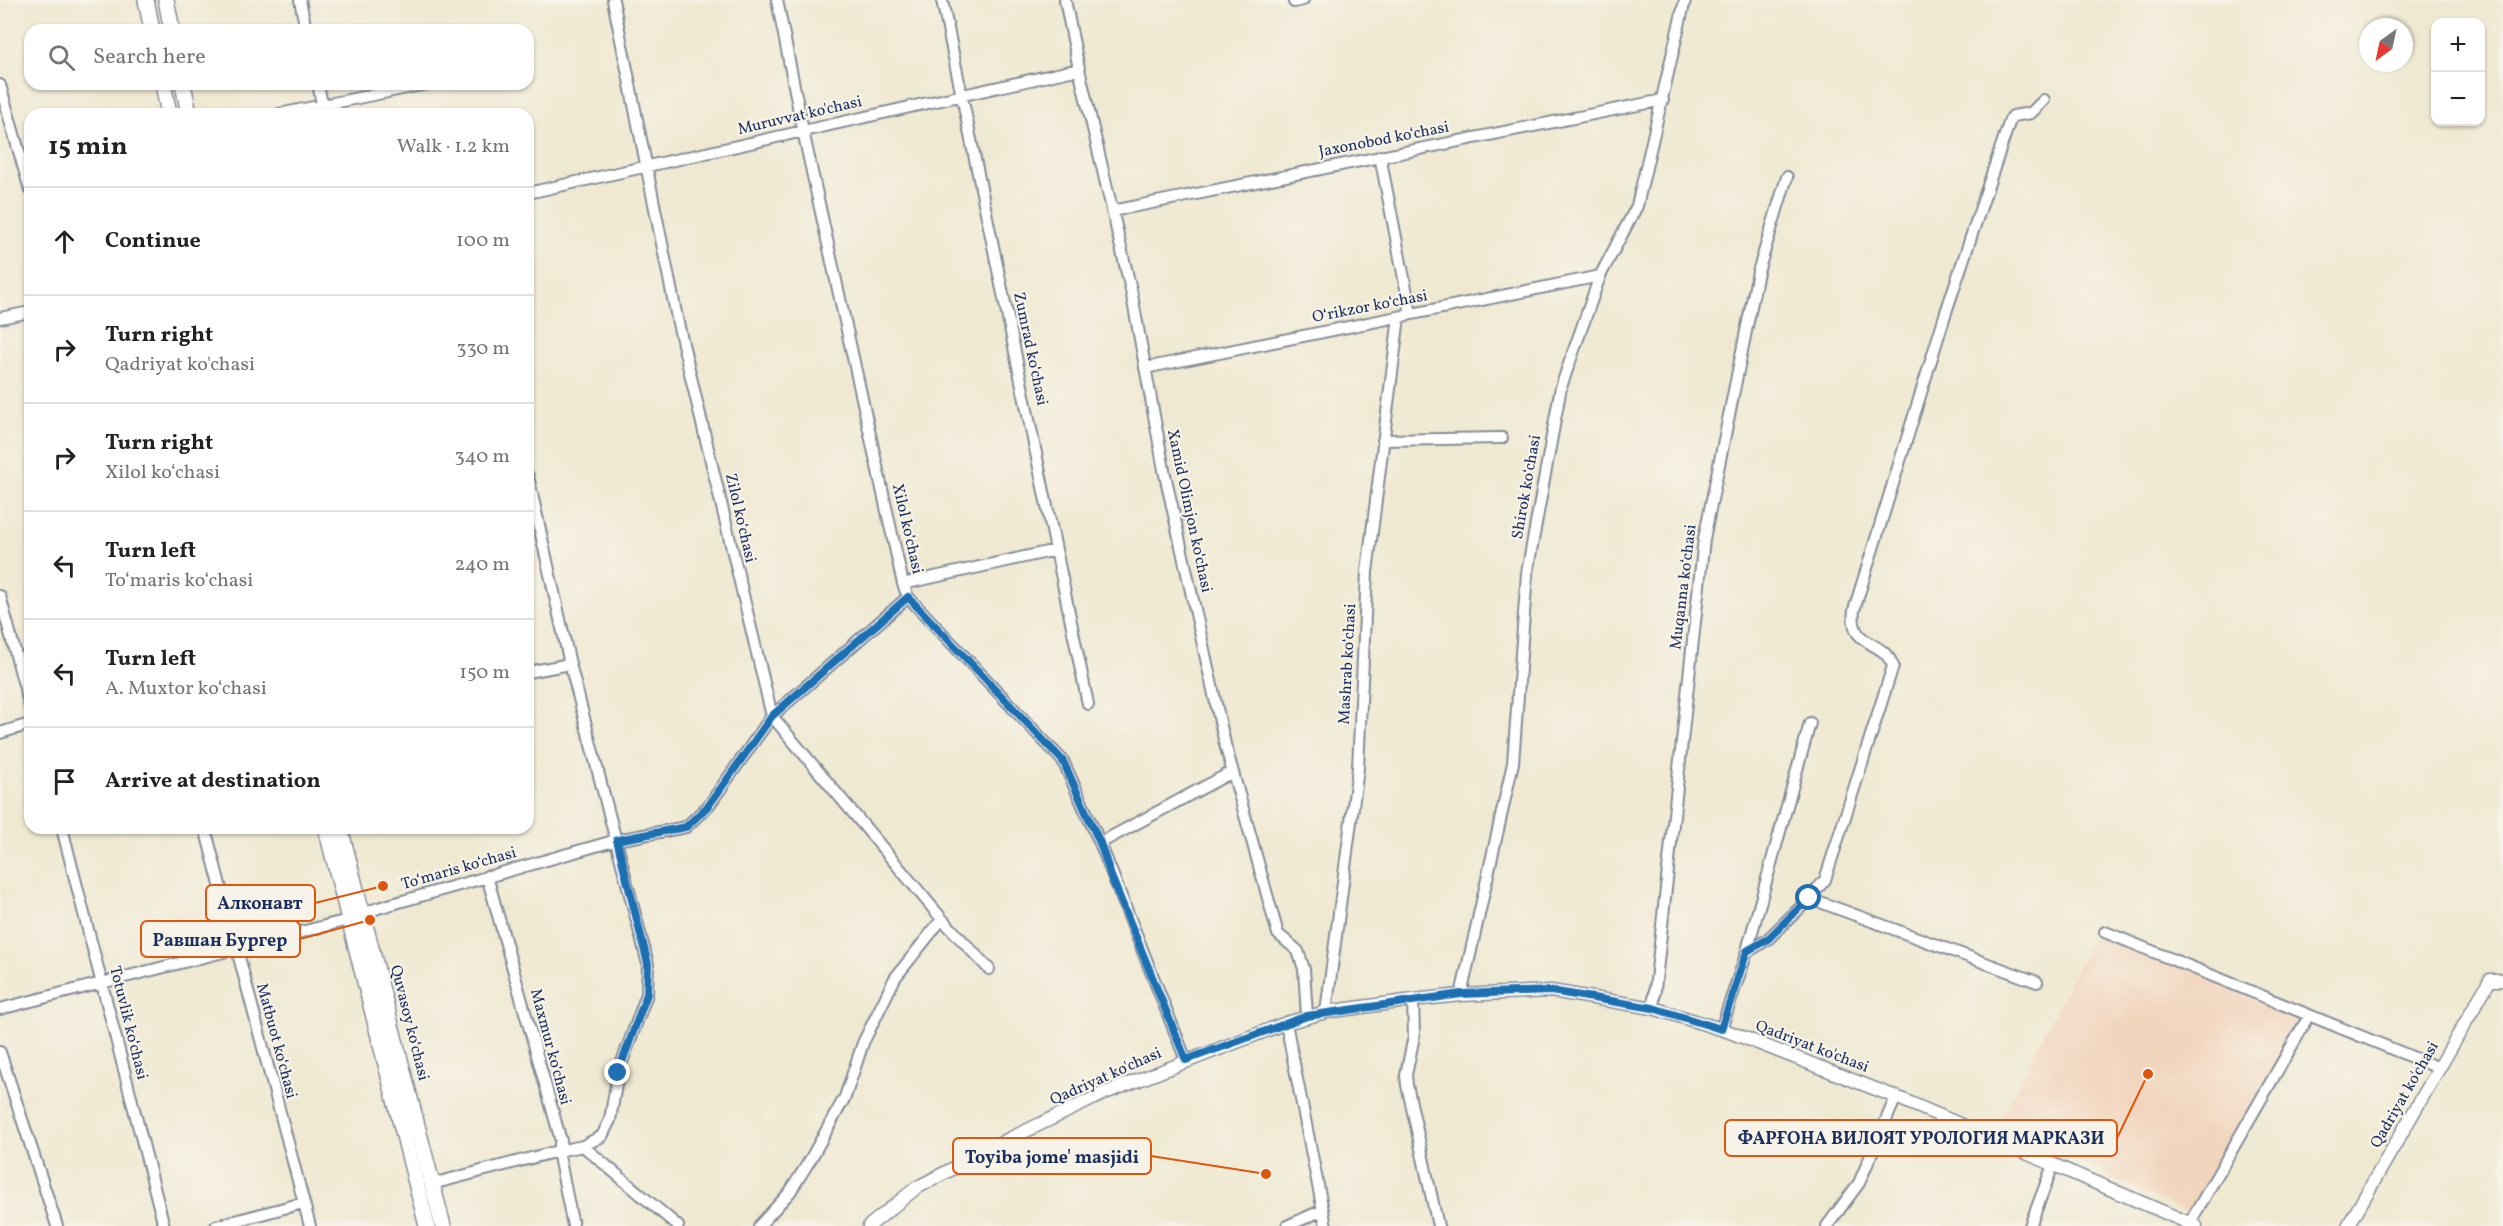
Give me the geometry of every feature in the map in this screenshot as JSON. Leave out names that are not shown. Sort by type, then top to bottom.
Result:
[{"type":"main road","points":[[146,0],[151,24]]},
{"type":"main road","points":[[166,0],[171,24]]},
{"type":"main road","points":[[164,90],[168,108]]},
{"type":"main road","points":[[184,90],[188,108]]},
{"type":"main road","name":"Quvasoy koʻchasi","points":[[328,834],[355,917],[443,1226]]},
{"type":"main road","name":"Quvasoy koʻchasi","points":[[341,834],[355,917],[427,1226]]},
{"type":"street","points":[[300,0],[305,24]]},
{"type":"street","name":"Zilol koʻchasi","points":[[613,0],[678,323],[772,716],[942,919],[989,969]]},
{"type":"street","name":"Xilol koʻchasi","points":[[777,0],[803,131],[903,584],[908,597],[1063,761],[1100,843],[1111,876],[1186,1060]]},
{"type":"street","name":"Zumrad koʻchasi","points":[[942,0],[1089,704]]},
{"type":"street","name":"Xamid Olimjon koʻchasi","points":[[1065,0],[1131,290],[1164,470],[1232,772],[1278,934],[1298,951],[1304,969],[1307,1016]]},
{"type":"street","name":"Shirok koʻchasi","points":[[1461,994],[1513,763],[1527,573],[1561,387],[1600,276],[1637,206],[1685,0]]},
{"type":"street","name":"Muruvvat ko'chasi","points":[[534,192],[1079,69]]},
{"type":"street","points":[[0,85],[24,169]]},
{"type":"street","points":[[319,90],[322,104]]},
{"type":"street","points":[[305,108],[396,90]]},
{"type":"street","name":"Jaxonobod koʻchasi","points":[[1112,210],[1663,100]]},
{"type":"street","points":[[1721,1029],[1747,951],[1768,939],[1825,880],[1893,666],[1890,656],[1858,636],[1854,631],[1854,610],[1945,315],[2010,120],[2013,116],[2031,113],[2044,100]]},
{"type":"street","points":[[1380,156],[1411,314]]},
{"type":"street","name":"Muqanna koʻchasi","points":[[1653,1008],[1704,539],[1758,272],[1787,177]]},
{"type":"street","name":"Oʻrikzor koʻchasi","points":[[1145,368],[1600,276]]},
{"type":"street","points":[[0,318],[24,313]]},
{"type":"street","name":"Mashrab koʻchasi","points":[[1326,1012],[1358,768],[1367,572],[1399,317]]},
{"type":"street","points":[[1383,440],[1502,438]]},
{"type":"street","points":[[430,1179],[583,1146],[602,1136],[610,1120],[618,1073],[647,994],[648,964],[570,664],[534,503]]},
{"type":"street","points":[[903,584],[1056,550]]},
{"type":"street","points":[[0,596],[24,685]]},
{"type":"street","name":"Toʻmaris koʻchasi","points":[[0,1009],[355,917],[487,876],[617,840],[686,827],[709,805],[772,716],[908,597]]},
{"type":"street","points":[[534,671],[570,664]]},
{"type":"street","points":[[1745,957],[1810,723]]},
{"type":"street","points":[[0,733],[24,726]]},
{"type":"street","points":[[1100,843],[1232,772]]},
{"type":"street","name":"Totuvlik koʻchasi","points":[[64,834],[164,1226]]},
{"type":"street","name":"Matbuot koʻchasi","points":[[207,834],[310,1226]]},
{"type":"street","name":"Maxmur koʻchasi","points":[[487,876],[561,1142],[558,1151],[573,1226]]},
{"type":"street","points":[[1809,898],[2037,982]]},
{"type":"street","points":[[759,1226],[790,1192],[845,1097],[863,1043],[895,978],[942,919]]},
{"type":"street","points":[[2105,932],[2439,1068]]},
{"type":"street","name":"Qadriyat ko'chasi","points":[[2348,1226],[2439,1068],[2497,980]]},
{"type":"street","name":"Qadriyat ko'chasi","points":[[869,1226],[916,1188],[1011,1138],[1105,1093],[1286,1023],[1326,1012],[1461,994],[1551,991],[1653,1008],[1721,1029],[1896,1097],[2191,1225]]},
{"type":"street","points":[[1413,1000],[1414,1036],[1406,1076],[1438,1226]]},
{"type":"street","points":[[1286,1023],[1326,1226]]},
{"type":"street","points":[[2191,1225],[2305,1023]]},
{"type":"street","points":[[0,1053],[57,1226]]},
{"type":"street","points":[[1827,1226],[1859,1183],[1896,1097]]},
{"type":"street","points":[[583,1146],[678,1226]]},
{"type":"street","points":[[2030,1226],[2053,1165]]},
{"type":"street","points":[[216,1226],[303,1203]]},
{"type":"street","points":[[1287,1226],[1323,1210]]},
{"type":"shaded area","points":[[2099,923],[2301,1023],[2191,1215],[2072,1158],[2077,1147],[2051,1135],[2045,1146],[1998,1125]]},
{"type":"place","name":"Алконавт","points":[[383,886]]},
{"type":"place","name":"Равшан Бургер","points":[[370,920]]},
{"type":"place","name":"ФАРҒОНА ВИЛОЯТ УРОЛОГИЯ МАРКАЗИ","points":[[2148,1074]]},
{"type":"place","name":"Toyiba jome' masjidi","points":[[1266,1174]]},
{"type":"route","points":[[618,1073],[647,994],[648,964],[617,840],[686,827],[709,805],[772,716],[908,597],[1063,761],[1100,843],[1111,876],[1186,1060],[1307,1016],[1461,994],[1551,991],[1653,1008],[1721,1029],[1747,951],[1768,939],[1809,898]]}]
